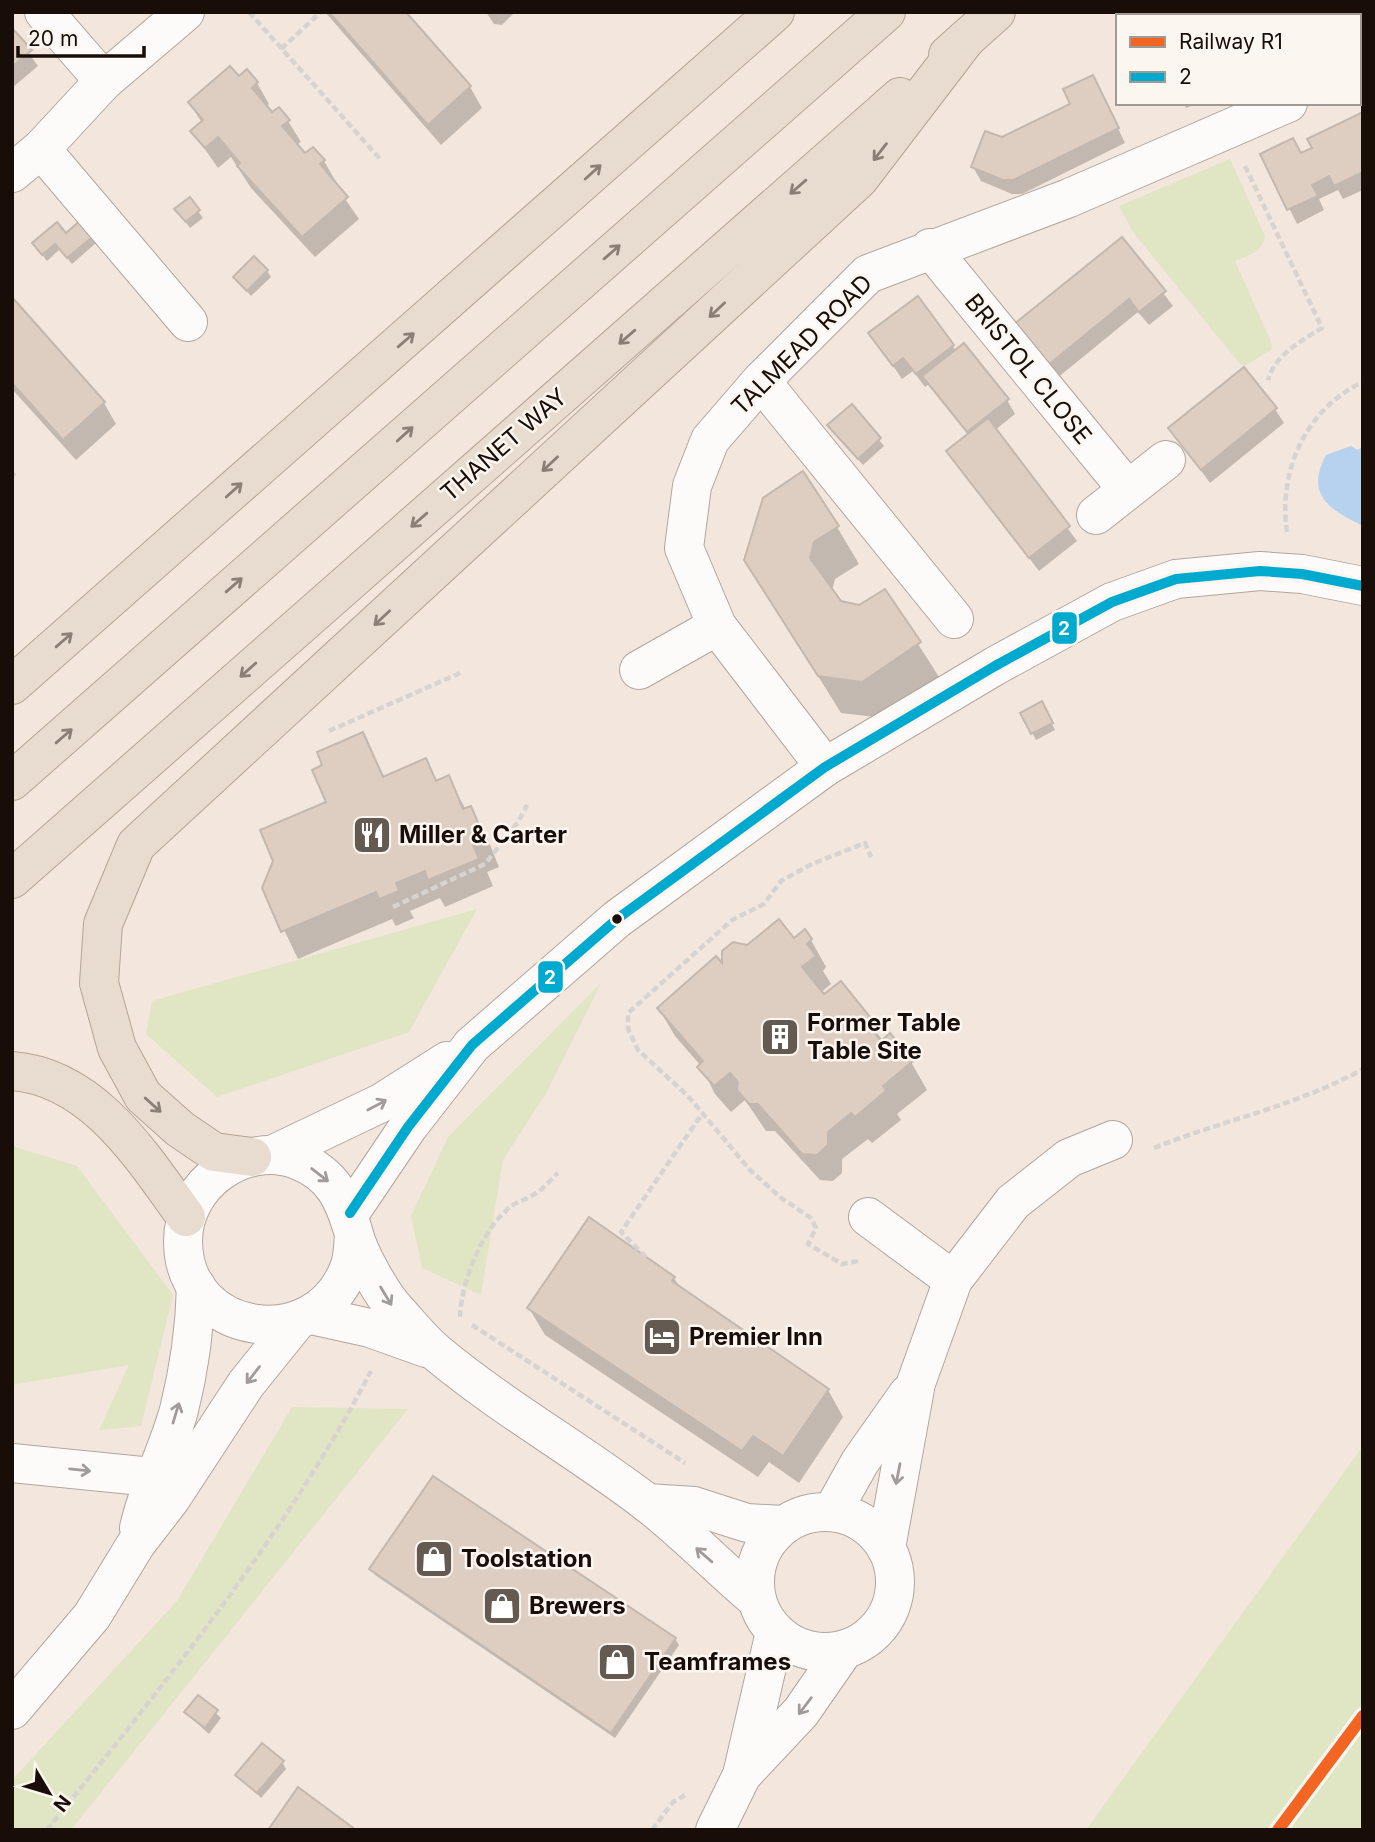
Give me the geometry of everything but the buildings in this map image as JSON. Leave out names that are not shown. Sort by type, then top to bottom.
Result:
[{"type":"highway","points":[[12,685],[775,12]]},
{"type":"highway","points":[[12,781],[886,12]]},
{"type":"highway","name":"THANET WAY","points":[[12,880],[996,12]]},
{"type":"highway","points":[[262,1156],[214,1152],[180,1129],[143,1096],[117,1048],[99,983],[103,924],[136,845],[859,179],[966,39]]},
{"type":"highway","points":[[12,1071],[66,1087],[115,1122],[186,1217]]},
{"type":"street","points":[[44,12],[104,81]]},
{"type":"street","points":[[185,12],[104,81],[26,161],[188,322]]},
{"type":"street","name":"TALMEAD ROAD","points":[[825,766],[717,626],[684,548],[692,486],[710,440],[761,381],[868,274],[930,248],[1069,198],[1284,105]]},
{"type":"street","name":"BRISTOL CLOSE","points":[[930,248],[1127,489]]},
{"type":"street","points":[[761,381],[954,619]]},
{"type":"street","points":[[1096,514],[1166,460]]},
{"type":"street","points":[[435,1352],[370,1328],[303,1318],[268,1326],[239,1321],[215,1308],[196,1286],[186,1265],[183,1241],[186,1217],[196,1196],[211,1178],[230,1164],[262,1156],[382,1103],[472,1045],[617,919],[825,766],[995,666],[1112,602],[1176,579],[1249,572],[1293,574],[1363,586]]},
{"type":"street","points":[[639,670],[717,626]]},
{"type":"street","points":[[12,1710],[92,1616],[136,1544],[170,1500],[246,1384],[303,1318],[335,1295],[350,1267],[352,1225],[408,1127],[472,1045]]},
{"type":"street","points":[[886,1548],[916,1383],[953,1280],[1013,1202],[1069,1158],[1113,1140]]},
{"type":"street","points":[[262,1156],[297,1160],[320,1172],[338,1191],[389,1303],[435,1352],[647,1503],[756,1599]]},
{"type":"street","points":[[868,1217],[953,1280]]},
{"type":"street","points":[[136,1544],[152,1477],[178,1411],[195,1326],[196,1286]]},
{"type":"street","points":[[832,1512],[860,1462],[916,1383]]},
{"type":"street","points":[[12,1463],[152,1477]]},
{"type":"street","points":[[647,1503],[694,1506],[747,1523],[784,1525]]},
{"type":"street","points":[[832,1512],[863,1523],[886,1548],[894,1572],[894,1597],[884,1620],[867,1639],[844,1650],[820,1653],[795,1646],[775,1632],[763,1617],[756,1599],[755,1571],[765,1545],[784,1525],[814,1513],[832,1512]]},
{"type":"street","points":[[715,1830],[742,1775],[775,1632]]},
{"type":"street","points":[[742,1775],[801,1712],[844,1650]]},
{"type":"path","points":[[249,12],[381,160]]},
{"type":"path","points":[[281,49],[321,12]]},
{"type":"path","points":[[1360,12],[1363,18]]},
{"type":"path","points":[[1228,130],[1322,328],[1287,352],[1276,363],[1268,380]]},
{"type":"path","points":[[1293,574],[1284,492],[1293,458],[1314,423],[1349,389],[1363,382]]},
{"type":"path","points":[[329,731],[460,673]]},
{"type":"path","points":[[393,906],[485,864],[518,822],[527,805]]},
{"type":"path","points":[[862,1260],[842,1264],[808,1244],[816,1228],[811,1218],[780,1197],[750,1170],[688,1097],[638,1050],[628,1029],[628,1013],[732,920],[764,904],[781,881],[812,864],[865,843],[871,857]]},
{"type":"path","points":[[1113,1140],[1134,1155],[1278,1106],[1335,1084],[1363,1069]]},
{"type":"path","points":[[646,1257],[621,1232],[702,1114]]},
{"type":"path","points":[[435,1352],[460,1317],[461,1296],[467,1277],[490,1231],[513,1205],[537,1193],[558,1173]]},
{"type":"path","points":[[460,1317],[688,1465]]},
{"type":"path","points":[[47,1830],[190,1651],[308,1483],[340,1431],[374,1364]]},
{"type":"green space","points":[[1230,159],[1265,236],[1258,250],[1235,261],[1272,344],[1271,350],[1246,365],[1240,364],[1133,232],[1119,206]]},
{"type":"green space","points":[[477,909],[409,1032],[217,1097],[146,1034],[152,1001]]},
{"type":"green space","points":[[601,983],[545,1095],[503,1160],[481,1295],[422,1268],[411,1216],[448,1137]]},
{"type":"green space","points":[[12,1146],[77,1166],[173,1295],[141,1426],[99,1430],[129,1365],[12,1385]]},
{"type":"green space","points":[[292,1407],[408,1409],[71,1830],[12,1830],[12,1780],[177,1601]]},
{"type":"green space","points":[[1363,1446],[1363,1830],[1086,1830]]},
{"type":"water","points":[[1351,446],[1358,450],[1363,446],[1363,526],[1331,507],[1320,491],[1318,481],[1326,455]]},
{"type":"rail line","name":"R1","points":[[1278,1830],[1363,1716]]},
{"type":"transit line","name":"2","points":[[350,1213],[408,1127],[472,1045],[617,919],[825,767],[995,666],[1112,602],[1176,579],[1260,571],[1302,574],[1363,586]]},
{"type":"place","name":"Miller & Carter","points":[[372,835]]},
{"type":"place","name":"Former Table Table Site","points":[[780,1037]]},
{"type":"place","name":"Premier Inn","points":[[662,1337]]},
{"type":"place","name":"Toolstation","points":[[434,1559]]},
{"type":"place","name":"Brewers","points":[[502,1606]]},
{"type":"place","name":"Teamframes","points":[[617,1662]]}]
